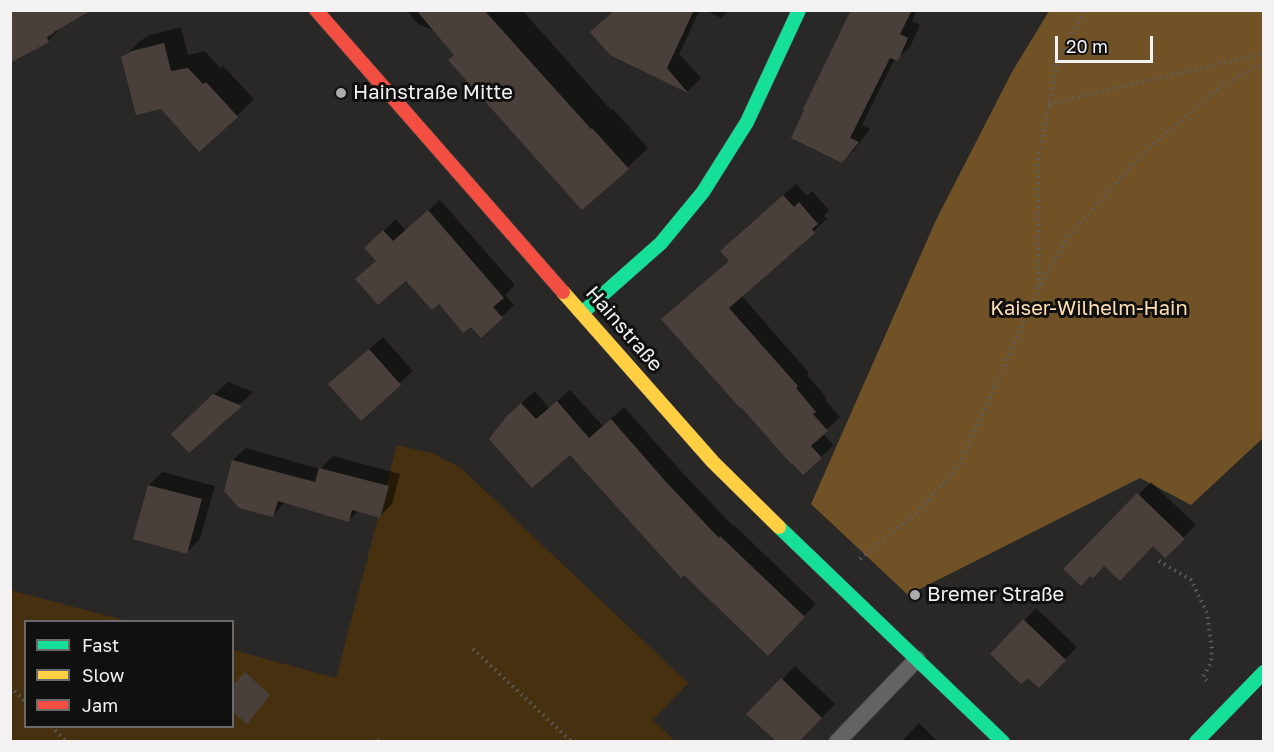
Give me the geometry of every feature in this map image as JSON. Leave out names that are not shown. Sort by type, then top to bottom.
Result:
[{"type":"street","name":"Hainstraße","points":[[316,10],[713,462],[1003,741]]},
{"type":"street","points":[[582,313],[661,243],[703,192],[747,122],[799,10]]},
{"type":"street","points":[[1196,741],[1263,672]]},
{"type":"lane","points":[[837,741],[917,659]]},
{"type":"path","points":[[1040,288],[1038,160],[1057,63],[1085,10]]},
{"type":"path","points":[[1049,104],[1263,53]]},
{"type":"path","points":[[834,580],[915,514],[959,466],[1040,288],[1066,239],[1141,155],[1221,86],[1263,62]]},
{"type":"path","points":[[1159,561],[1191,580],[1207,613],[1212,650],[1211,663],[1203,677],[1230,705]]},
{"type":"path","points":[[473,649],[572,741]]},
{"type":"path","points":[[10,687],[24,700]]},
{"type":"path","points":[[53,728],[67,741]]},
{"type":"shaded area","points":[[397,445],[432,453],[461,468],[688,683],[653,720],[675,741],[11,741],[10,590],[123,620],[24,620],[24,728],[234,728],[234,650],[336,678]]},
{"type":"green space","name":"Kaiser-Wilhelm-Hain","points":[[1049,11],[1263,11],[1263,438],[1191,505],[1140,478],[908,595],[811,504],[936,220],[1012,72]]},
{"type":"building","points":[[10,10],[92,10],[47,37],[49,42],[10,63]]},
{"type":"building","points":[[416,10],[484,10],[629,169],[582,210],[448,60],[454,55]]},
{"type":"building","points":[[615,10],[694,10],[667,68],[688,93],[610,55],[590,32]]},
{"type":"building","points":[[851,10],[912,10],[900,34],[908,38],[898,61],[890,58],[850,138],[859,142],[842,163],[791,138]]},
{"type":"building","points":[[164,43],[171,71],[188,68],[203,84],[206,82],[238,117],[199,152],[161,109],[136,115],[121,57],[132,51]]},
{"type":"building","points":[[783,195],[794,207],[799,202],[818,224],[812,229],[815,233],[729,308],[798,386],[796,388],[816,412],[813,414],[828,431],[811,446],[822,458],[803,475],[661,319],[729,261],[720,251]]},
{"type":"building","points":[[428,210],[504,298],[493,307],[503,318],[481,338],[471,327],[463,333],[439,304],[432,310],[406,281],[378,305],[355,279],[376,261],[364,248],[383,230],[393,241]]},
{"type":"building","points":[[369,349],[401,385],[361,421],[328,384]]},
{"type":"building","points":[[213,394],[242,406],[189,453],[171,434]]},
{"type":"building","points":[[557,401],[589,438],[611,419],[719,538],[720,536],[805,617],[768,656],[684,575],[681,578],[570,455],[532,488],[489,439],[506,417],[521,403],[536,419]]},
{"type":"building","points":[[232,460],[315,482],[319,468],[389,486],[380,518],[352,510],[349,522],[278,501],[273,517],[239,508],[224,491]]},
{"type":"building","points":[[148,485],[202,499],[187,554],[133,539]]},
{"type":"building","points":[[1137,493],[1185,539],[1165,558],[1153,546],[1120,581],[1104,566],[1093,578],[1090,576],[1081,586],[1063,569]]},
{"type":"building","points":[[1023,619],[1066,660],[1039,688],[1028,678],[1021,684],[990,654]]},
{"type":"building","points":[[245,672],[270,695],[247,724],[234,713],[234,684]]},
{"type":"building","points":[[781,678],[822,718],[800,741],[776,741],[746,714]]},
{"type":"traffic: fast","points":[[582,313],[661,243],[703,192],[747,122],[799,10]]},
{"type":"traffic: fast","points":[[779,527],[1003,742]]},
{"type":"traffic: fast","points":[[1196,742],[1264,672]]},
{"type":"traffic: slow","points":[[563,292],[713,462],[779,527]]},
{"type":"traffic: jam","points":[[316,10],[563,292]]},
{"type":"place","name":"Hainstraße Mitte","points":[[341,93]]},
{"type":"place","name":"Bremer Straße","points":[[915,595]]}]
